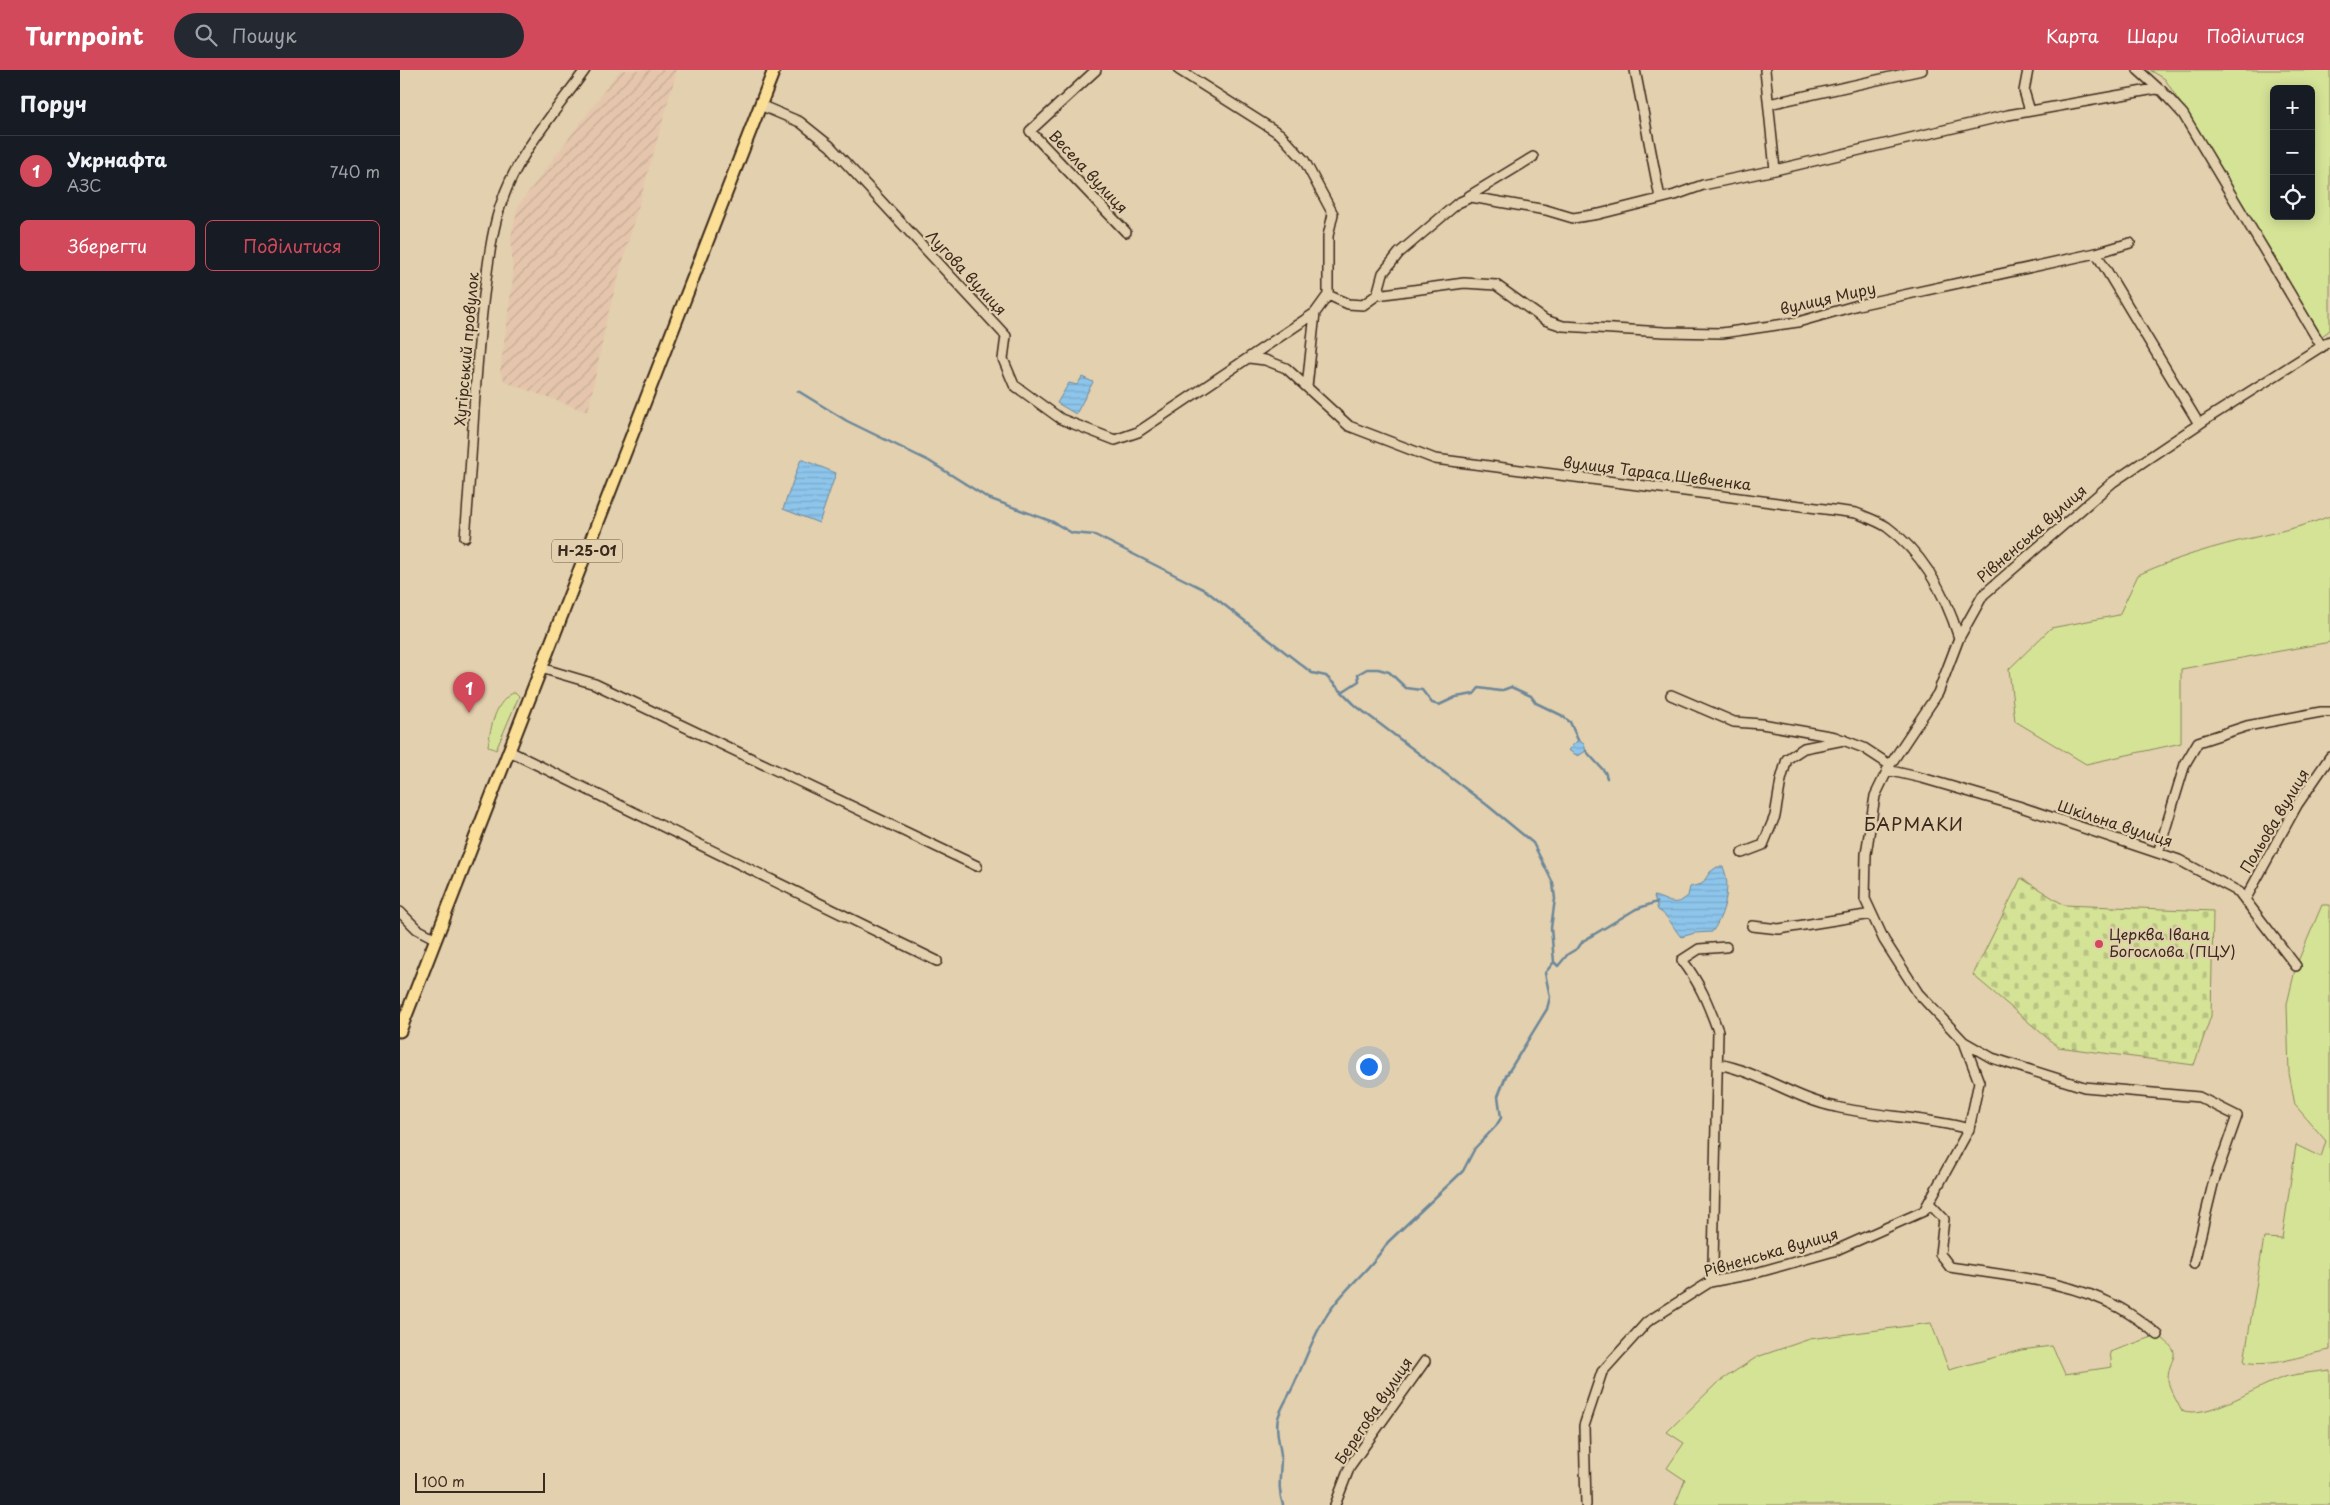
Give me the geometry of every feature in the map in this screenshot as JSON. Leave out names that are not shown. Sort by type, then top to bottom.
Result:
[{"type":"main road","name":"Н-25-01","points":[[400,1031],[774,70]]},
{"type":"street","name":"Хутірський провулок","points":[[465,537],[472,464],[480,323],[494,226],[502,200],[516,170],[541,130],[585,70]]},
{"type":"street","name":"Весела вулиця","points":[[1096,70],[1030,131],[1126,232]]},
{"type":"street","points":[[1179,70],[1280,134],[1304,160],[1333,214],[1328,236],[1328,295],[1315,314],[1307,387]]},
{"type":"street","points":[[1635,70],[1660,198]]},
{"type":"street","points":[[1765,70],[1775,170]]},
{"type":"street","points":[[1769,104],[1922,70]]},
{"type":"street","points":[[2028,70],[2024,91],[2030,111]]},
{"type":"street","points":[[2138,70],[2161,90],[2183,114],[2326,344]]},
{"type":"street","points":[[1464,199],[1480,197],[1573,218],[1599,214],[1703,185],[2030,111],[2155,89],[2161,90]]},
{"type":"street","name":"Лугова вулиця","points":[[760,105],[800,122],[830,146],[1006,336],[1003,359],[1014,385],[1061,419],[1115,440],[1138,432],[1315,314]]},
{"type":"street","points":[[1377,295],[1383,273],[1399,253],[1464,199],[1533,157]]},
{"type":"street","name":"вулиця Миру","points":[[1328,295],[1348,304],[1363,305],[1377,295],[1464,282],[1496,284],[1545,320],[1564,326],[1664,332],[1722,333],[1798,322],[1858,305],[2130,244]]},
{"type":"street","points":[[2096,253],[2199,424]]},
{"type":"street","name":"Рівненська вулиця","points":[[1586,1505],[1584,1426],[1602,1372],[1648,1322],[1710,1282],[1752,1274],[1834,1251],[1924,1212],[1969,1129],[1979,1082],[1964,1042],[1918,993],[1884,940],[1865,899],[1866,854],[1875,796],[1889,768],[1938,693],[1959,638],[1983,595],[2113,482],[2199,424],[2326,344]]},
{"type":"street","name":"вулиця Тараса Шевченка","points":[[1249,358],[1265,360],[1286,368],[1348,426],[1435,460],[1856,513],[1886,526],[1908,545],[1941,589],[1950,608],[1959,638]]},
{"type":"street","points":[[541,668],[595,684],[977,866]]},
{"type":"street","points":[[1671,695],[1734,722],[1762,724],[1844,740],[1864,748],[1889,768]]},
{"type":"street","points":[[2158,853],[2185,764],[2198,742],[2247,726],[2330,712]]},
{"type":"street","points":[[1742,853],[1763,845],[1775,816],[1787,758],[1804,748],[1844,740]]},
{"type":"street","points":[[509,751],[937,961]]},
{"type":"street","name":"Польова вулиця","points":[[2245,900],[2297,805],[2330,758]]},
{"type":"street","name":"Шкільна вулиця","points":[[1889,768],[2018,806],[2178,860],[2239,892],[2296,966]]},
{"type":"street","points":[[400,912],[417,929],[436,939]]},
{"type":"street","points":[[1752,926],[1779,929],[1872,914]]},
{"type":"street","points":[[1710,1282],[1713,1264],[1718,1032],[1707,1000],[1693,974],[1682,960],[1699,949],[1726,947]]},
{"type":"street","points":[[1964,1042],[1992,1058],[2084,1087],[2199,1096],[2237,1116],[2213,1184],[2194,1263]]},
{"type":"street","points":[[1718,1064],[1740,1068],[1797,1095],[1836,1107],[1939,1121],[1969,1129]]},
{"type":"street","points":[[1930,1203],[1944,1219],[1940,1254],[1950,1267],[2044,1282],[2092,1296],[2119,1308],[2158,1335]]},
{"type":"street","name":"Берегова вулиця","points":[[1335,1505],[1350,1466],[1425,1361]]},
{"type":"shaded area","points":[[620,70],[677,70],[608,314],[588,412],[505,382],[500,372],[513,277],[511,237],[518,206]]},
{"type":"green space","points":[[2150,70],[2330,70],[2330,330],[2322,336],[2268,246],[2221,175],[2197,130],[2165,79]]},
{"type":"green space","points":[[2330,516],[2330,642],[2181,669],[2181,743],[2086,764],[2015,721],[2009,669],[2051,628],[2119,615],[2138,575],[2152,569],[2210,548],[2312,523]]},
{"type":"green space","points":[[515,692],[519,696],[496,750],[488,746],[495,715],[503,701]]},
{"type":"green space","points":[[2021,878],[2064,905],[2213,911],[2211,1016],[2194,1065],[2058,1047],[1973,975]]},
{"type":"green space","points":[[2322,905],[2330,905],[2330,1350],[2276,1362],[2244,1362],[2264,1238],[2282,1239],[2296,1145],[2321,1157],[2326,1141],[2295,1105],[2289,1073],[2287,1004],[2296,966]]},
{"type":"green space","points":[[1931,1323],[1949,1370],[2021,1350],[2052,1346],[2065,1374],[2112,1367],[2110,1352],[2158,1335],[2167,1342],[2174,1352],[2168,1380],[2171,1391],[2181,1410],[2192,1412],[2219,1406],[2288,1376],[2330,1370],[2330,1505],[1675,1505],[1685,1480],[1667,1468],[1684,1443],[1667,1432],[1717,1383],[1757,1357],[1810,1339]]},
{"type":"water","points":[[1082,377],[1093,382],[1076,414],[1057,403],[1069,383],[1077,385]]},
{"type":"water","points":[[801,459],[836,473],[819,523],[783,509]]},
{"type":"water","points":[[1578,740],[1584,744],[1586,751],[1578,756],[1568,750]]},
{"type":"water","points":[[1717,867],[1723,867],[1727,883],[1727,892],[1720,918],[1712,932],[1695,933],[1681,937],[1668,919],[1658,910],[1654,896],[1671,902],[1679,902],[1688,896],[1690,887],[1702,884],[1710,872]]},
{"type":"waterway","points":[[798,391],[847,421],[929,461],[988,498],[1053,522],[1072,533],[1095,535],[1205,590],[1312,673],[1326,676],[1356,706],[1487,805],[1533,843],[1553,883],[1555,899],[1551,928],[1554,962],[1545,973],[1550,997],[1547,1009],[1506,1076],[1498,1096],[1501,1118],[1475,1148],[1463,1171],[1388,1242],[1376,1259],[1334,1305],[1322,1323],[1278,1418],[1277,1432],[1281,1456],[1280,1487],[1283,1505]]},
{"type":"waterway","points":[[1342,692],[1359,681],[1358,674],[1367,669],[1389,672],[1406,688],[1422,690],[1432,703],[1439,705],[1456,697],[1474,694],[1479,688],[1500,691],[1511,687],[1531,696],[1536,703],[1561,715],[1570,722],[1578,740]]},
{"type":"waterway","points":[[1586,751],[1605,772],[1607,778]]},
{"type":"waterway","points":[[1554,962],[1558,966],[1583,941],[1636,909],[1657,902]]},
{"type":"place","name":"Укрнафта","points":[[469,713]]},
{"type":"place","name":"Церква Івана Богослова (ПЦУ)","points":[[2099,944]]},
{"type":"district","name":"БАРМАКИ","points":[[1914,825]]}]
